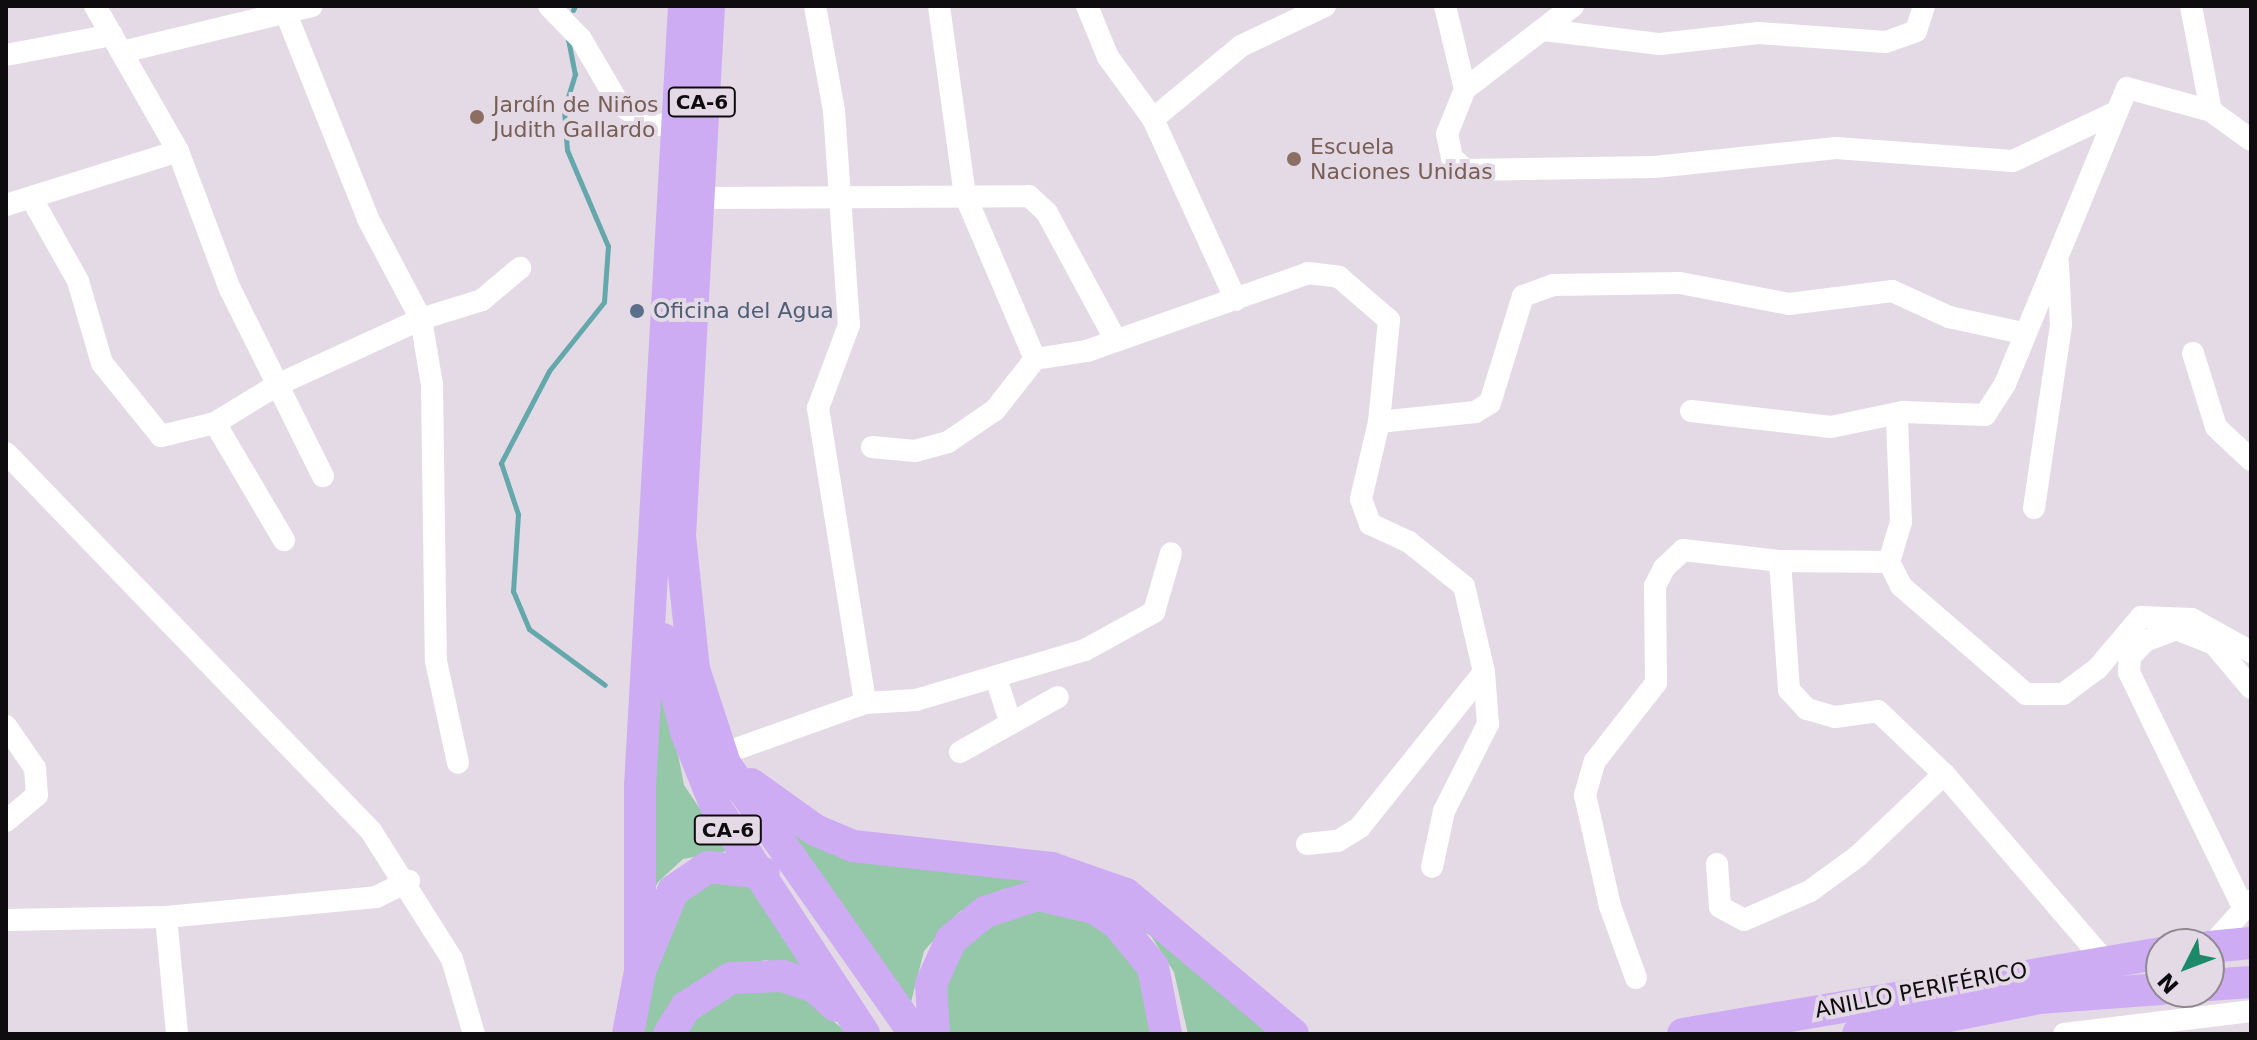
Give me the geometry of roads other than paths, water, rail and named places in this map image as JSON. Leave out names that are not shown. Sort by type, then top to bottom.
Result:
[{"type":"highway","name":"CA-6","points":[[684,6],[674,127],[655,597],[705,785],[744,859],[873,1033]]},
{"type":"highway","name":"CA-6","points":[[709,6],[694,198],[680,536],[694,669],[724,759],[915,1034]]},
{"type":"highway","points":[[628,1034],[640,971],[640,786],[655,597]]},
{"type":"highway","points":[[724,759],[815,830],[853,846],[1052,868],[1126,894],[1293,1034]]},
{"type":"highway","points":[[640,971],[673,891],[708,867],[746,869],[778,883],[873,1033]]},
{"type":"highway","points":[[934,1034],[931,984],[951,940],[985,912],[1038,895],[1094,908],[1117,923],[1153,967],[1166,1034]]},
{"type":"highway","points":[[2225,946],[2251,943]]},
{"type":"highway","name":"ANILLO PERIFÉRICO","points":[[1683,1034],[2145,955]]},
{"type":"highway","points":[[669,1034],[708,989],[755,975],[815,987],[873,1033]]},
{"type":"highway","name":"ANILLO PERIFÉRICO","points":[[1858,1034],[2039,998],[2145,990]]},
{"type":"street","points":[[95,6],[178,151],[277,385],[323,476]]},
{"type":"street","points":[[6,55],[117,44],[312,6]]},
{"type":"street","points":[[549,6],[581,39],[619,104],[647,123],[674,127]]},
{"type":"street","points":[[815,6],[834,111],[849,325],[818,408],[865,703]]},
{"type":"street","points":[[939,6],[965,195],[1017,330],[1035,359]]},
{"type":"street","points":[[1087,6],[1108,57],[1153,119],[1236,300]]},
{"type":"street","points":[[1153,119],[1241,46],[1297,14],[1325,6]]},
{"type":"street","points":[[1445,6],[1465,89]]},
{"type":"street","points":[[1573,6],[1465,89],[1447,134],[1452,158],[1466,170],[1655,167],[1836,148],[2013,161],[2116,112]]},
{"type":"street","points":[[1544,30],[1660,44],[1758,33],[1886,42],[1916,31],[1924,6]]},
{"type":"street","points":[[2191,6],[2211,111]]},
{"type":"street","points":[[285,11],[368,219],[421,319],[432,385],[436,661],[458,763]]},
{"type":"street","points":[[1691,411],[1831,427],[1897,419],[1903,412],[1985,415],[2058,260],[2127,88],[2211,111],[2251,140]]},
{"type":"street","points":[[6,205],[178,151]]},
{"type":"street","points":[[694,198],[965,195],[1036,200],[1114,337]]},
{"type":"street","points":[[32,199],[78,281],[102,363],[161,436],[215,423],[277,385],[421,319],[482,300],[520,268]]},
{"type":"street","points":[[2034,508],[2061,325],[2058,260]]},
{"type":"street","points":[[872,447],[915,451],[961,435],[995,410],[1035,359],[1087,351],[1114,337],[1236,300],[1308,273],[1339,277],[1389,320],[1379,422],[1361,499],[1370,524],[1409,542],[1464,586],[1484,672],[1488,724],[1444,811],[1432,867]]},
{"type":"street","points":[[1379,422],[1475,412],[1490,403],[1523,296],[1553,285],[1680,283],[1789,304],[1892,291],[1949,317],[2022,333]]},
{"type":"street","points":[[2193,353],[2216,427],[2251,460]]},
{"type":"street","points":[[1897,419],[1901,522],[1889,562],[1901,586],[2026,694],[2063,694],[2098,668],[2141,617],[2192,619],[2251,652]]},
{"type":"street","points":[[215,423],[284,540]]},
{"type":"street","points":[[6,453],[360,819],[409,881],[452,959],[474,1034]]},
{"type":"street","points":[[1636,978],[1592,834],[1585,795],[1595,761],[1656,683],[1655,586],[1670,557],[1683,550],[1780,561],[1889,562]]},
{"type":"street","points":[[724,759],[865,703],[916,700],[1085,650],[1154,612],[1171,553]]},
{"type":"street","points":[[1780,561],[1789,690],[1807,709],[1835,717],[1878,711],[1944,774],[2104,960]]},
{"type":"street","points":[[2225,929],[2247,903],[2129,672],[2130,657],[2145,641],[2176,629],[2214,644],[2251,688]]},
{"type":"street","points":[[1307,844],[1338,841],[1360,827],[1484,672]]},
{"type":"street","points":[[996,678],[1011,724]]},
{"type":"street","points":[[960,752],[1058,697]]},
{"type":"street","points":[[6,726],[35,768],[37,795],[6,821]]},
{"type":"street","points":[[1717,864],[1720,907],[1744,920],[1810,891],[1858,856],[1944,774]]},
{"type":"street","points":[[6,920],[166,917],[376,897],[409,881]]},
{"type":"street","points":[[166,917],[177,1034]]},
{"type":"street","points":[[2064,1034],[2141,1030],[2226,991],[2251,1011]]},
{"type":"waterway","points":[[573,10],[575,6]]},
{"type":"waterway","points":[[568,39],[575,74],[564,110],[567,150],[608,246],[604,302],[549,371],[501,463],[518,514],[513,591],[529,629],[605,685]]},
{"type":"place","name":"Jardín de Niños Judith Gallardo","points":[[477,117]]},
{"type":"place","name":"Escuela Naciones Unidas","points":[[1294,159]]},
{"type":"place","name":"Oficina del Agua","points":[[637,311]]}]
